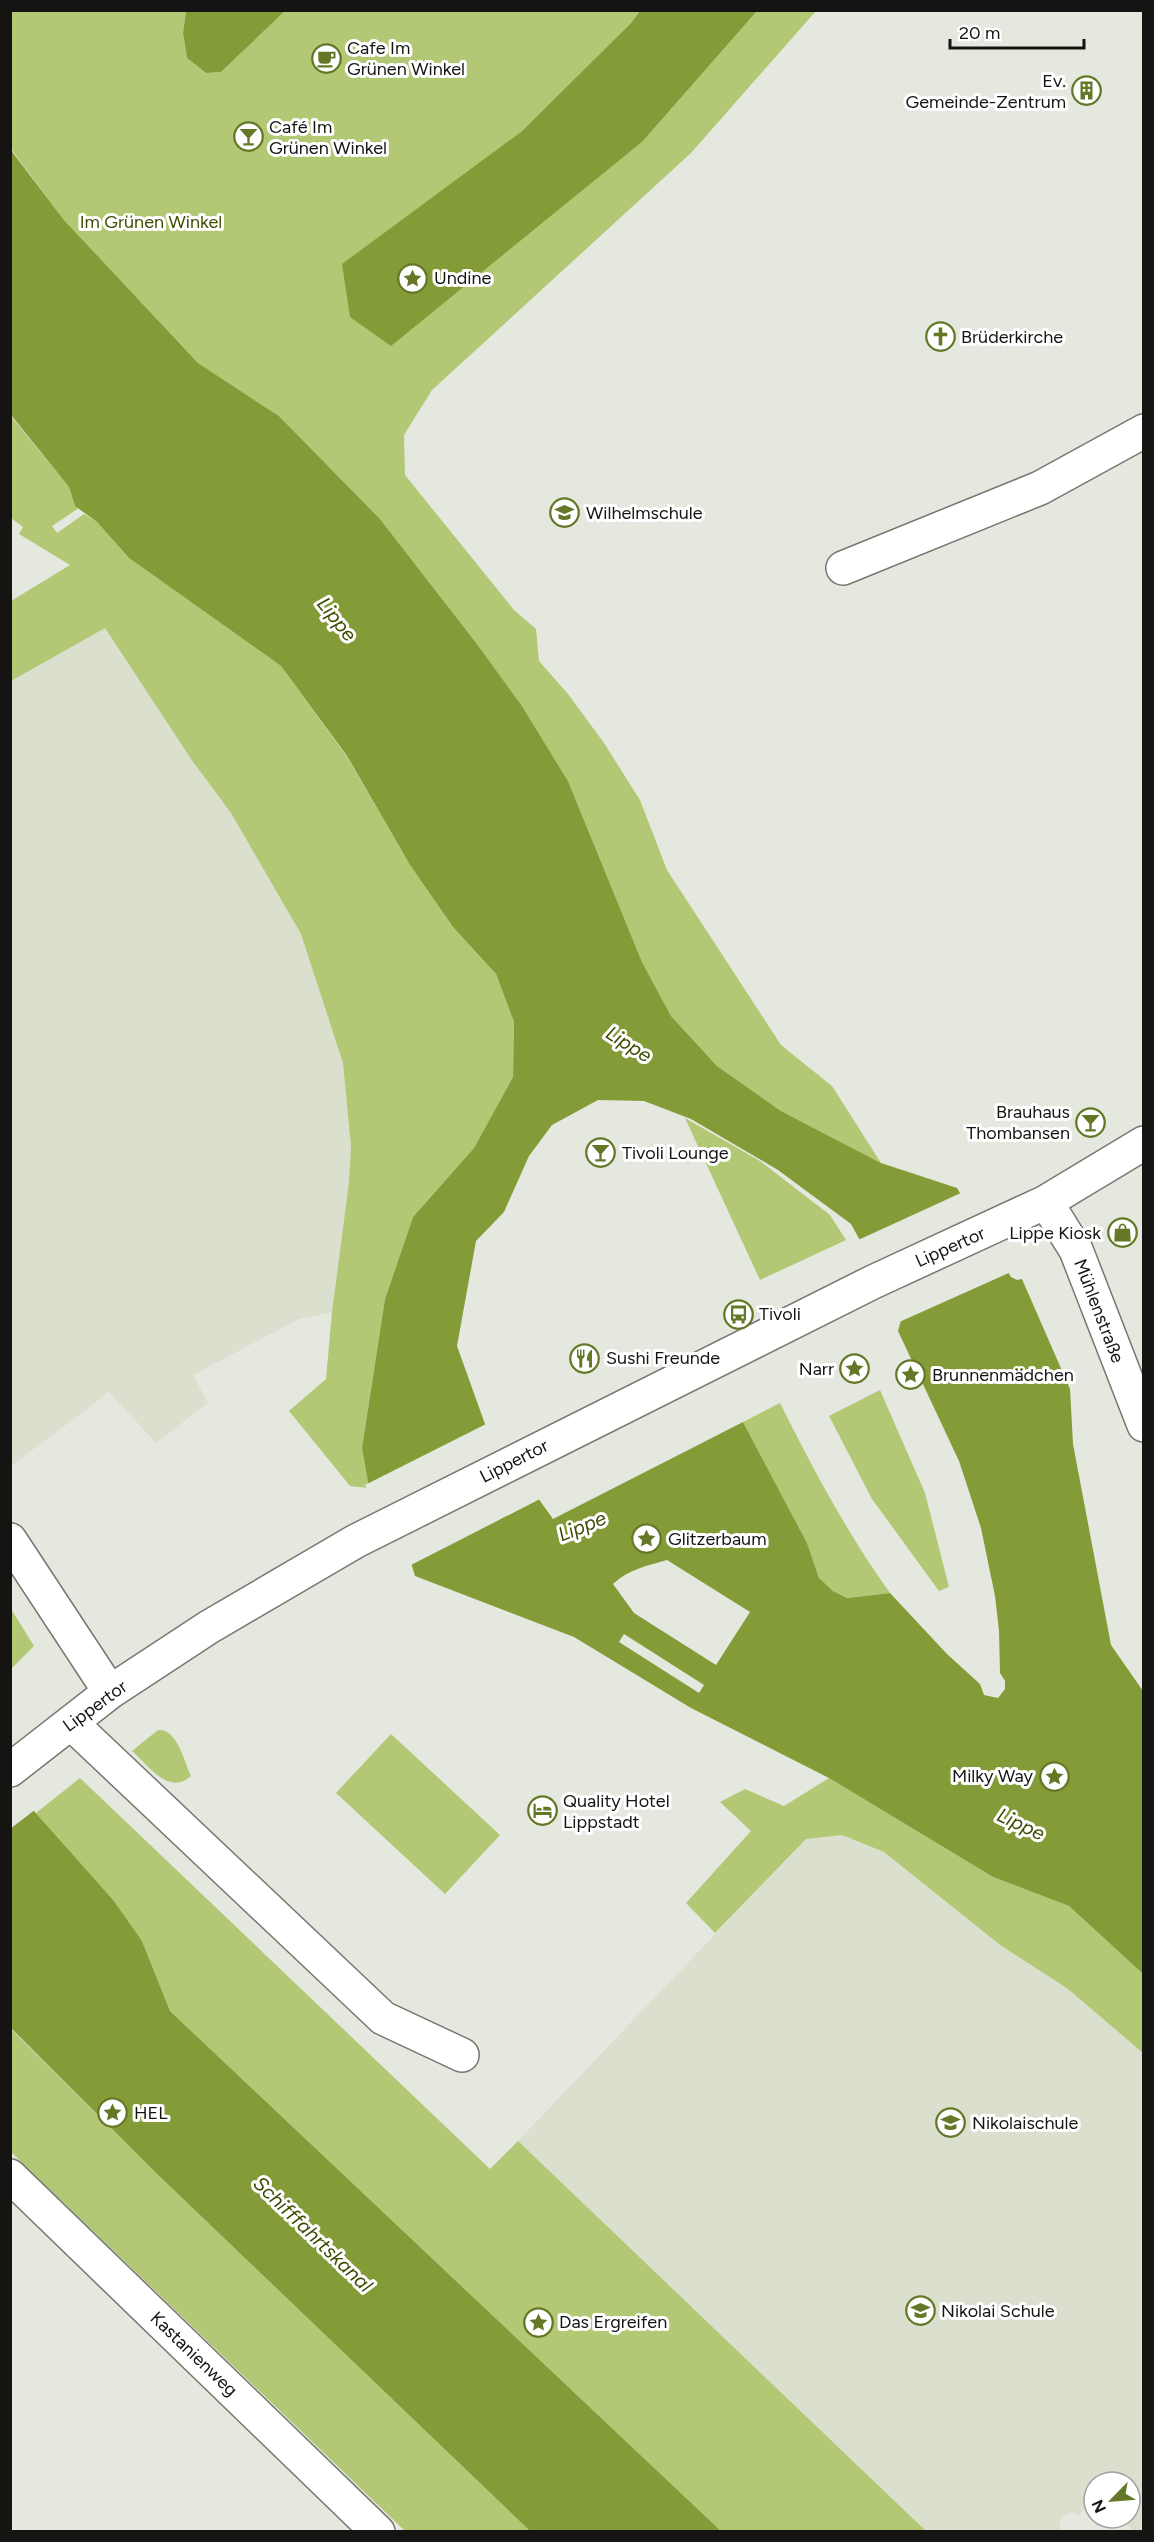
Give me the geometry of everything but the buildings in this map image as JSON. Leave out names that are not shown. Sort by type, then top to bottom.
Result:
[{"type":"street","points":[[843,568],[1040,488],[1143,431]]},
{"type":"street","name":"Lippertor","points":[[12,1769],[110,1692],[209,1627],[379,1530],[873,1282],[1046,1202],[1143,1143]]},
{"type":"street","name":"Mühlenstraße","points":[[1046,1202],[1076,1250],[1143,1425]]},
{"type":"street","points":[[10,1540],[110,1692]]},
{"type":"street","points":[[71,1723],[383,2018],[462,2055]]},
{"type":"street","name":"Kastanienweg","points":[[10,2176],[378,2532]]},
{"type":"shaded area","points":[[105,628],[191,759],[231,813],[301,934],[343,1063],[351,1147],[349,1182],[332,1312],[299,1319],[193,1375],[208,1403],[156,1443],[108,1391],[11,1466],[10,681]]},
{"type":"shaded area","name":"Nikolai Schule","points":[[842,1835],[884,1852],[999,1945],[1068,1989],[1143,2053],[1143,2531],[1133,2530],[1142,2530],[1142,2470],[1082,2470],[1082,2512],[1079,2515],[1072,2512],[1063,2516],[1059,2524],[1061,2531],[926,2531],[518,2141],[806,1839]]},
{"type":"green space","name":"Im Grünen Winkel","points":[[11,11],[186,11],[183,33],[187,58],[206,73],[221,72],[285,11],[641,11],[521,132],[643,141],[757,11],[816,11],[691,153],[432,390],[404,435],[405,475],[514,610],[536,629],[539,661],[568,694],[604,743],[640,800],[667,870],[781,1045],[832,1086],[881,1163],[781,1111],[717,1066],[671,1016],[642,962],[568,781],[522,706],[477,644],[380,519],[279,416],[198,363],[64,220],[11,149]]},
{"type":"green space","points":[[10,415],[69,487],[75,506],[79,508],[52,526],[57,533],[84,514],[97,522],[129,558],[281,666],[347,757],[410,865],[453,927],[496,974],[514,1022],[513,1077],[474,1148],[413,1217],[385,1299],[362,1448],[369,1488],[350,1486],[289,1411],[326,1379],[351,1147],[343,1063],[301,934],[231,813],[191,759],[105,628],[11,681],[11,601],[70,565],[19,534],[23,527],[11,518]]},
{"type":"green space","points":[[685,1118],[760,1161],[830,1215],[846,1240],[760,1280]]},
{"type":"green space","points":[[880,1390],[925,1493],[949,1587],[939,1591],[872,1499],[829,1416]]},
{"type":"green space","points":[[780,1403],[831,1500],[890,1593],[847,1598],[833,1591],[819,1578],[807,1543],[743,1422]]},
{"type":"green space","points":[[11,1609],[34,1646],[10,1669]]},
{"type":"green space","points":[[158,1730],[170,1734],[179,1747],[191,1776],[183,1781],[175,1783],[160,1777],[132,1751]]},
{"type":"green space","points":[[391,1734],[500,1835],[445,1894],[336,1793]]},
{"type":"green space","points":[[1099,1753],[1134,1758],[1143,1798],[1102,1802],[1066,1778]]},
{"type":"green space","points":[[80,1778],[490,2169],[518,2141],[926,2531],[721,2531],[170,2011],[142,1941],[36,1813]]},
{"type":"green space","points":[[829,1778],[993,1877],[1069,1906],[1143,1974],[1143,2053],[1068,1989],[1000,1945],[884,1852],[842,1835],[806,1839],[715,1933],[686,1903],[751,1831],[720,1802],[745,1789],[784,1806]]},
{"type":"green space","points":[[10,2028],[154,2171],[530,2531],[405,2531],[11,2152]]},
{"type":"water","points":[[186,10],[285,11],[221,72],[206,73],[187,58],[183,33]]},
{"type":"water","points":[[641,10],[757,11],[643,141],[391,346],[350,317],[342,264],[521,132],[631,23]]},
{"type":"water","points":[[10,149],[64,220],[198,363],[279,416],[380,519],[477,644],[522,706],[568,781],[642,962],[671,1016],[717,1066],[781,1111],[881,1163],[957,1188],[1011,1277],[1017,1280],[1022,1279],[1070,1389],[1073,1444],[1111,1645],[1143,1691],[1143,1797],[1143,1974],[1069,1906],[993,1877],[829,1778],[691,1708],[574,1637],[415,1576],[412,1566],[369,1488],[362,1448],[385,1299],[413,1217],[474,1148],[513,1077],[514,1022],[496,974],[453,927],[410,865],[347,756],[281,666],[129,558],[97,522],[75,506],[69,487],[11,415]],"holes":[[[598,1100],[644,1101],[691,1119],[778,1170],[851,1224],[902,1317],[898,1331],[959,1461],[981,1528],[995,1596],[1000,1673],[1005,1681],[1005,1689],[998,1698],[984,1695],[980,1684],[947,1654],[890,1593],[847,1598],[833,1591],[819,1578],[807,1543],[743,1422],[553,1519],[485,1424],[457,1346],[476,1241],[504,1212],[529,1156],[552,1125]],[[667,1560],[750,1612],[716,1665],[634,1613],[613,1584],[631,1572]],[[624,1634],[704,1685],[699,1693],[619,1642]],[[1099,1753],[1134,1758],[1143,1797],[1102,1802],[1066,1779]]]},
{"type":"water","name":"Schifffahrtskanal","points":[[10,1784],[113,1900],[142,1941],[170,2011],[721,2531],[530,2531],[154,2171],[11,2028]]},
{"type":"pier","points":[[963,1192],[1011,1272],[897,1323],[899,1317],[856,1241]]},
{"type":"pier","points":[[488,1423],[542,1498],[409,1566],[365,1485]]},
{"type":"pier","points":[[10,1781],[36,1809],[10,1829]]},
{"type":"waterway","name":"Lippe","points":[[1060,1653],[1134,1870],[1144,1880]]},
{"type":"place","name":"Cafe Im Grünen Winkel","points":[[326,58]]},
{"type":"place","name":"Ev. Gemeinde-Zentrum","points":[[1087,91]]},
{"type":"place","name":"Café Im Grünen Winkel","points":[[248,137]]},
{"type":"place","name":"Undine","points":[[413,278]]},
{"type":"place","name":"Brüderkirche","points":[[940,337]]},
{"type":"place","name":"Wilhelmschule","points":[[565,513]]},
{"type":"place","name":"Brauhaus Thombansen","points":[[1091,1122]]},
{"type":"place","name":"Tivoli Lounge","points":[[601,1153]]},
{"type":"place","name":"Lippe Kiosk","points":[[1122,1233]]},
{"type":"place","name":"Tivoli","points":[[738,1314]]},
{"type":"place","name":"Sushi Freunde","points":[[585,1358]]},
{"type":"place","name":"Narr","points":[[855,1369]]},
{"type":"place","name":"Brunnenmädchen","points":[[911,1375]]},
{"type":"place","name":"Glitzerbaum","points":[[647,1539]]},
{"type":"place","name":"Milky Way","points":[[1054,1776]]},
{"type":"place","name":"Quality Hotel Lippstadt","points":[[542,1811]]},
{"type":"place","name":"HEL","points":[[113,2113]]},
{"type":"place","name":"Nikolaischule","points":[[951,2123]]},
{"type":"place","name":"Nikolai Schule","points":[[920,2311]]},
{"type":"place","name":"Das Ergreifen","points":[[538,2322]]}]
